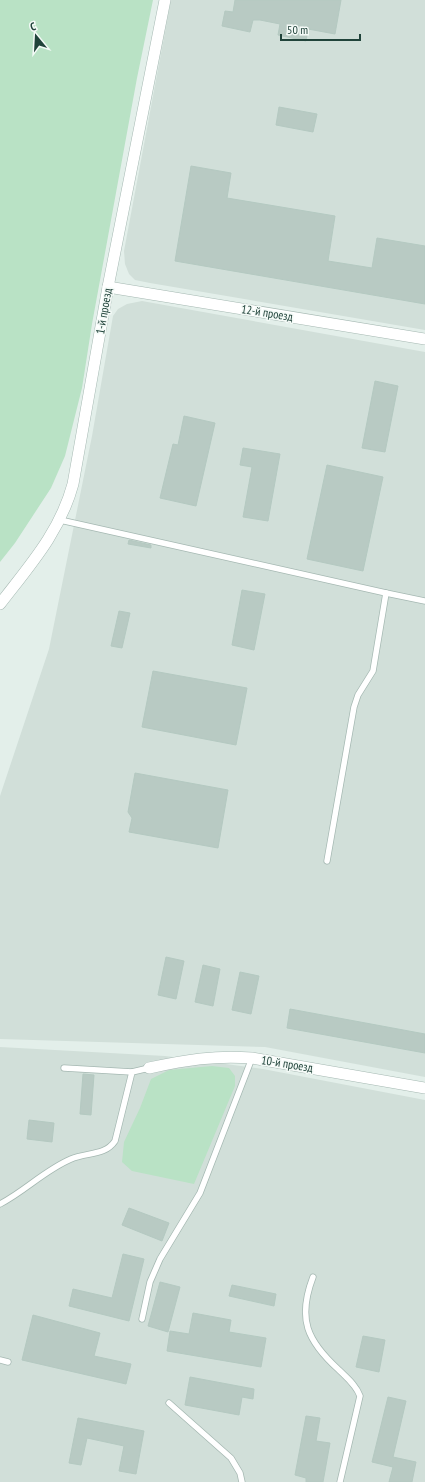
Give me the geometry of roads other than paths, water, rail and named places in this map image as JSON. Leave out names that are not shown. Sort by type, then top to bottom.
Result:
[{"type":"street","name":"1-й проезд","points":[[0,604],[37,556],[60,520],[67,506],[74,484],[108,287],[165,0]]},
{"type":"street","name":"12-й проезд","points":[[108,287],[425,339]]},
{"type":"street","name":"10-й проезд","points":[[149,1068],[194,1058],[225,1056],[252,1058],[425,1088]]},
{"type":"lane","points":[[60,520],[425,601]]},
{"type":"lane","points":[[327,861],[354,707],[358,695],[373,671],[386,593]]},
{"type":"lane","points":[[142,1319],[150,1282],[160,1259],[200,1193],[252,1058]]},
{"type":"lane","points":[[64,1068],[132,1072],[149,1068]]},
{"type":"lane","points":[[0,1204],[72,1158],[86,1154],[103,1152],[111,1148],[115,1141],[132,1072]]},
{"type":"lane","points":[[313,1277],[306,1301],[306,1316],[309,1332],[321,1353],[352,1382],[360,1396],[340,1482]]},
{"type":"lane","points":[[0,1360],[8,1362]]},
{"type":"lane","points":[[169,1403],[231,1458],[240,1473],[242,1482]]}]
